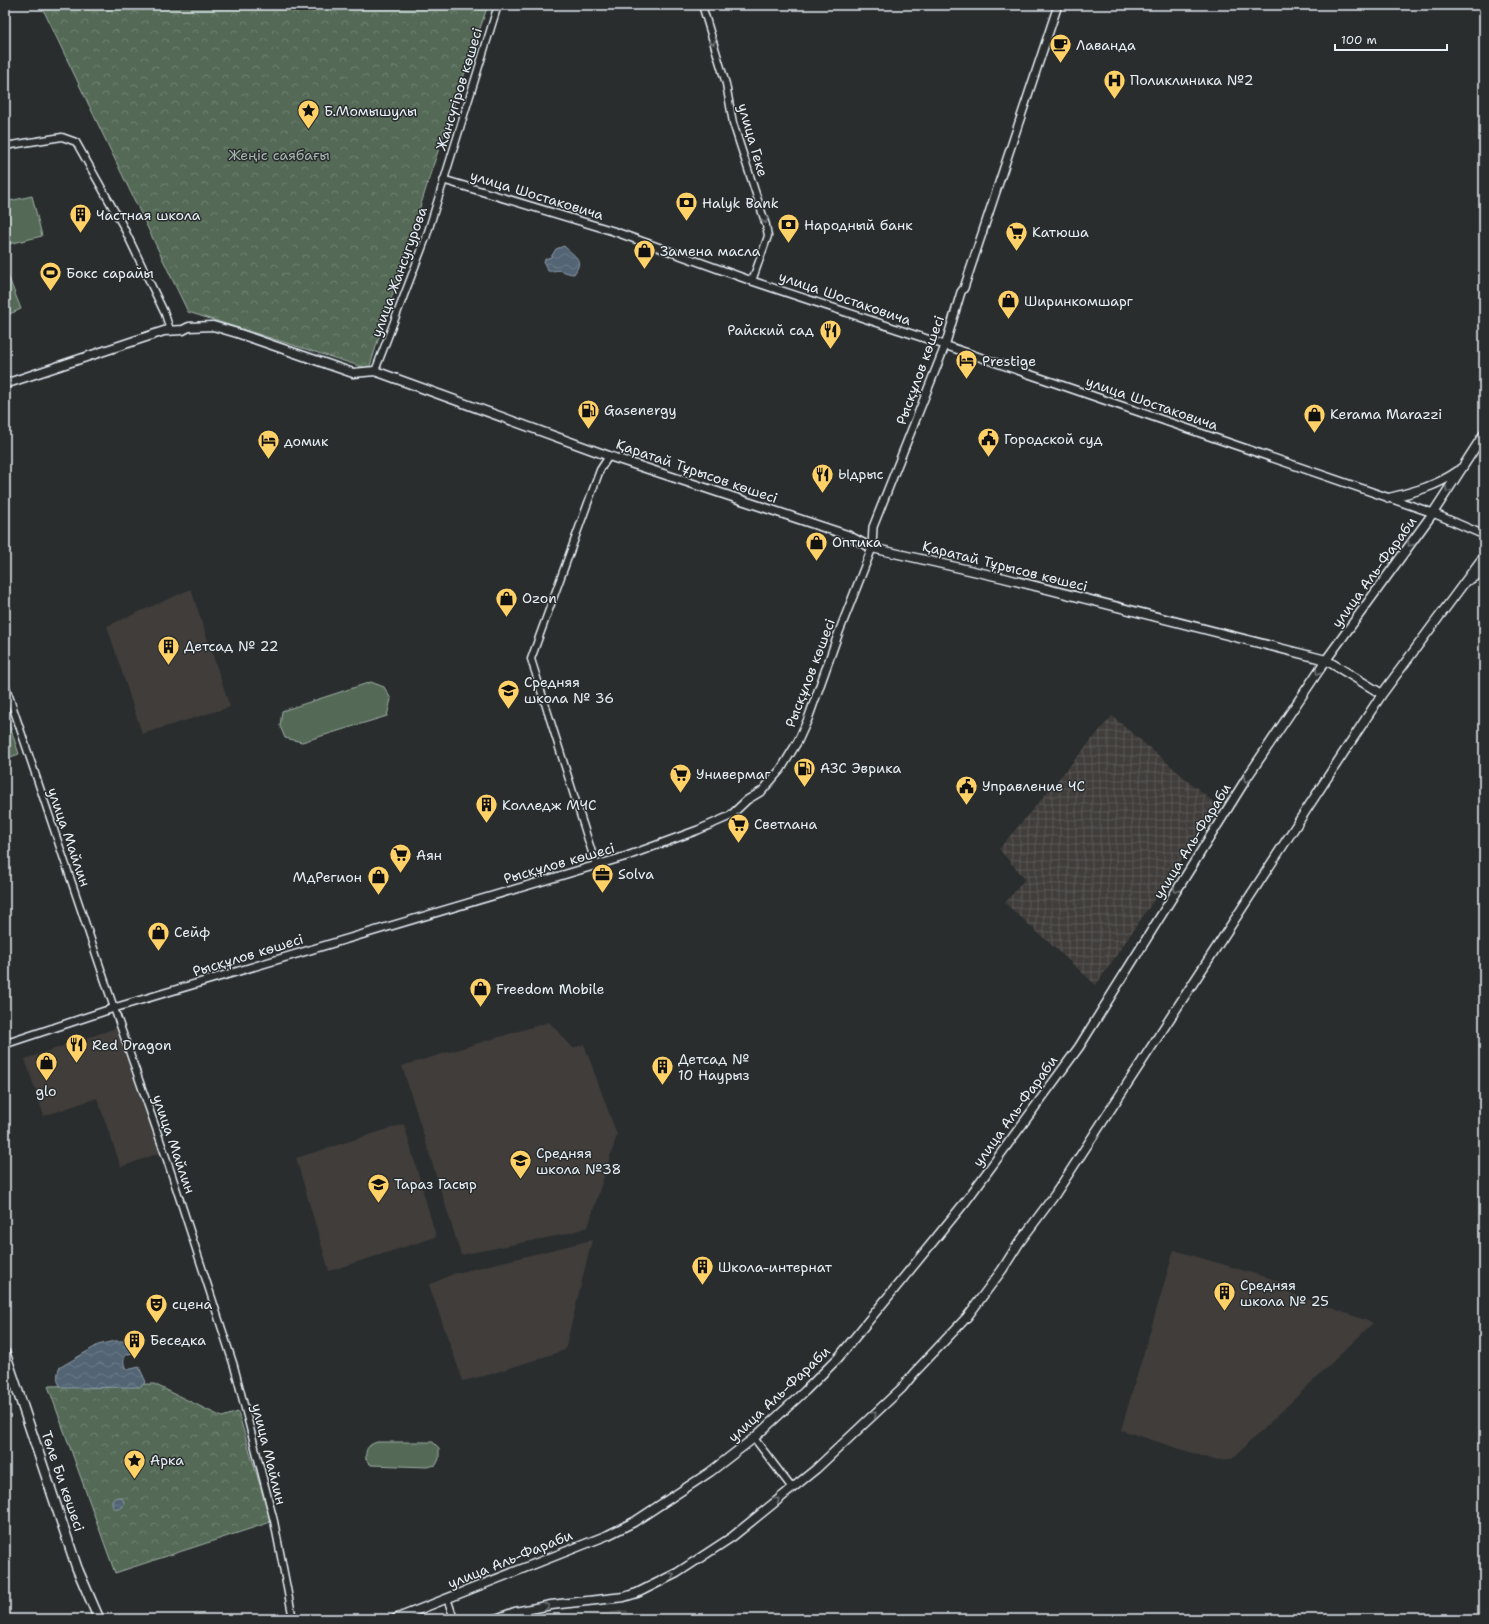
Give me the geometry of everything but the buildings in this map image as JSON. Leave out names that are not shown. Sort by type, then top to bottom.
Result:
[{"type":"main road","name":"Қаратай Тұрысов көшесі","points":[[5,384],[170,330],[183,330],[189,327],[213,326],[238,333],[352,373],[375,371],[609,456],[847,535],[872,548],[1004,578],[1326,660],[1382,694]]},
{"type":"main road","name":"улица Аль-Фараби","points":[[395,1619],[608,1535],[634,1522],[710,1472],[754,1438],[838,1358],[966,1201],[1079,1047],[1232,801],[1326,660],[1434,513],[1484,434]]},
{"type":"main road","points":[[1389,498],[1432,486],[1446,480],[1462,468]]},
{"type":"main road","points":[[496,1619],[515,1612],[551,1605],[624,1597],[637,1593],[677,1573],[732,1537],[816,1469],[902,1388],[914,1373],[967,1317],[1054,1196],[1382,694],[1484,556]]},
{"type":"main road","points":[[1462,586],[1484,571]]},
{"type":"main road","name":"Төле Би көшесі","points":[[5,1353],[77,1568],[98,1618]]},
{"type":"street","name":"Жансүгіров көшесі","points":[[444,180],[498,5]]},
{"type":"street","name":"улица Геке","points":[[702,5],[726,84],[733,123],[766,225],[768,236],[752,280]]},
{"type":"street","name":"Рысқұлов көшесі","points":[[5,1044],[114,1008],[627,856],[698,830],[730,816],[747,800],[762,791],[781,769],[798,741],[808,719],[839,632],[872,548],[873,527],[945,346],[961,292],[964,288],[1012,146],[1058,5]]},
{"type":"street","points":[[5,146],[62,137],[76,142],[123,226],[165,314],[170,330]]},
{"type":"street","name":"улица Шостаковича","points":[[444,180],[614,232],[1434,513],[1484,535]]},
{"type":"street","name":"улица Жансугурова","points":[[375,371],[426,238],[444,180]]},
{"type":"street","points":[[596,865],[532,659],[600,470],[609,456]]},
{"type":"street","name":"улица Майлин","points":[[5,684],[114,1008],[170,1167],[234,1366],[274,1522],[279,1555],[293,1619]]},
{"type":"street","points":[[754,1438],[792,1488]]},
{"type":"street","points":[[447,1598],[454,1619]]},
{"type":"shaded area","points":[[191,589],[230,707],[142,734],[107,626]]},
{"type":"shaded area","points":[[1112,716],[1218,806],[1096,985],[1005,903],[1025,879],[999,849]]},
{"type":"shaded area","name":"Средняя школа №38","points":[[549,1022],[573,1048],[584,1044],[617,1135],[588,1227],[566,1234],[461,1255],[402,1066]]},
{"type":"shaded area","points":[[116,1028],[160,1153],[121,1167],[97,1098],[44,1116],[25,1059]]},
{"type":"shaded area","points":[[404,1124],[437,1240],[436,1237],[329,1271],[296,1158]]},
{"type":"shaded area","points":[[592,1240],[565,1350],[488,1375],[463,1381],[429,1285],[453,1274]]},
{"type":"shaded area","points":[[1174,1250],[1276,1280],[1290,1293],[1373,1323],[1232,1459],[1214,1460],[1121,1430]]},
{"type":"shaded area","points":[[627,1610],[630,1619],[568,1619]]},
{"type":"green space","name":"Жеңіс саябағы","points":[[41,5],[488,5],[434,163],[369,369],[188,312]]},
{"type":"green space","points":[[32,196],[42,236],[5,245],[5,202]]},
{"type":"green space","points":[[5,268],[21,309],[5,316]]},
{"type":"green space","points":[[371,682],[384,687],[391,699],[387,716],[302,742],[285,738],[280,726],[282,711]]},
{"type":"green space","points":[[5,711],[19,754],[5,759]]},
{"type":"green space","points":[[154,1384],[222,1417],[238,1412],[271,1522],[115,1573],[48,1386]]},
{"type":"green space","points":[[377,1442],[433,1442],[439,1448],[439,1459],[436,1465],[427,1467],[371,1465],[366,1460],[366,1451],[369,1446]]},
{"type":"water","points":[[564,246],[577,258],[578,265],[574,274],[559,270],[548,271],[544,263],[545,259],[551,257],[556,249]]},
{"type":"water","points":[[114,1341],[134,1343],[135,1352],[126,1355],[124,1365],[126,1369],[139,1367],[146,1382],[140,1387],[62,1388],[58,1379],[59,1368],[98,1345]]},
{"type":"water","points":[[120,1497],[123,1498],[123,1508],[116,1509],[113,1508],[112,1501],[113,1498]]},
{"type":"place","name":"Лаванда","points":[[1060,64]]},
{"type":"place","name":"Поликлиника №2","points":[[1115,100]]},
{"type":"place","name":"Б.Момышулы","points":[[309,130]]},
{"type":"place","name":"Halyk Bank","points":[[686,222]]},
{"type":"place","name":"Частная школа","points":[[80,234]]},
{"type":"place","name":"Народный банк","points":[[789,244]]},
{"type":"place","name":"Катюша","points":[[1016,252]]},
{"type":"place","name":"Замена масла","points":[[644,270]]},
{"type":"place","name":"Бокс сарайы","points":[[50,292]]},
{"type":"place","name":"Ширинкомшарг","points":[[1009,320]]},
{"type":"place","name":"Райский сад","points":[[830,350]]},
{"type":"place","name":"Prestige","points":[[967,380]]},
{"type":"place","name":"Gasenergy","points":[[588,430]]},
{"type":"place","name":"Kerama Marazzi","points":[[1315,434]]},
{"type":"place","name":"Городской суд","points":[[988,458]]},
{"type":"place","name":"домик","points":[[269,460]]},
{"type":"place","name":"Ыдрыс","points":[[822,494]]},
{"type":"place","name":"Оптика","points":[[817,562]]},
{"type":"place","name":"Ozon","points":[[507,618]]},
{"type":"place","name":"Детсад № 22","points":[[168,666]]},
{"type":"place","name":"Средняя школа № 36","points":[[509,710]]},
{"type":"place","name":"АЗС Эврика","points":[[804,788]]},
{"type":"place","name":"Универмаг","points":[[680,794]]},
{"type":"place","name":"Управление ЧС","points":[[966,806]]},
{"type":"place","name":"Колледж МЧС","points":[[486,824]]},
{"type":"place","name":"Светлана","points":[[738,844]]},
{"type":"place","name":"Аян","points":[[401,874]]},
{"type":"place","name":"Solva","points":[[603,894]]},
{"type":"place","name":"МдРегион","points":[[378,896]]},
{"type":"place","name":"Сейф","points":[[158,952]]},
{"type":"place","name":"Freedom Mobile","points":[[480,1008]]},
{"type":"place","name":"Red Dragon","points":[[76,1064]]},
{"type":"place","name":"glo","points":[[46,1082]]},
{"type":"place","name":"Детсад № 10 Наурыз","points":[[663,1086]]},
{"type":"place","name":"Средняя школа №38","points":[[520,1180]]},
{"type":"place","name":"Тараз Гасыр","points":[[379,1204]]},
{"type":"place","name":"Школа-интернат","points":[[703,1286]]},
{"type":"place","name":"Средняя школа № 25","points":[[1224,1312]]},
{"type":"place","name":"сцена","points":[[156,1324]]},
{"type":"place","name":"Беседка","points":[[135,1360]]},
{"type":"place","name":"Арка","points":[[134,1480]]}]
